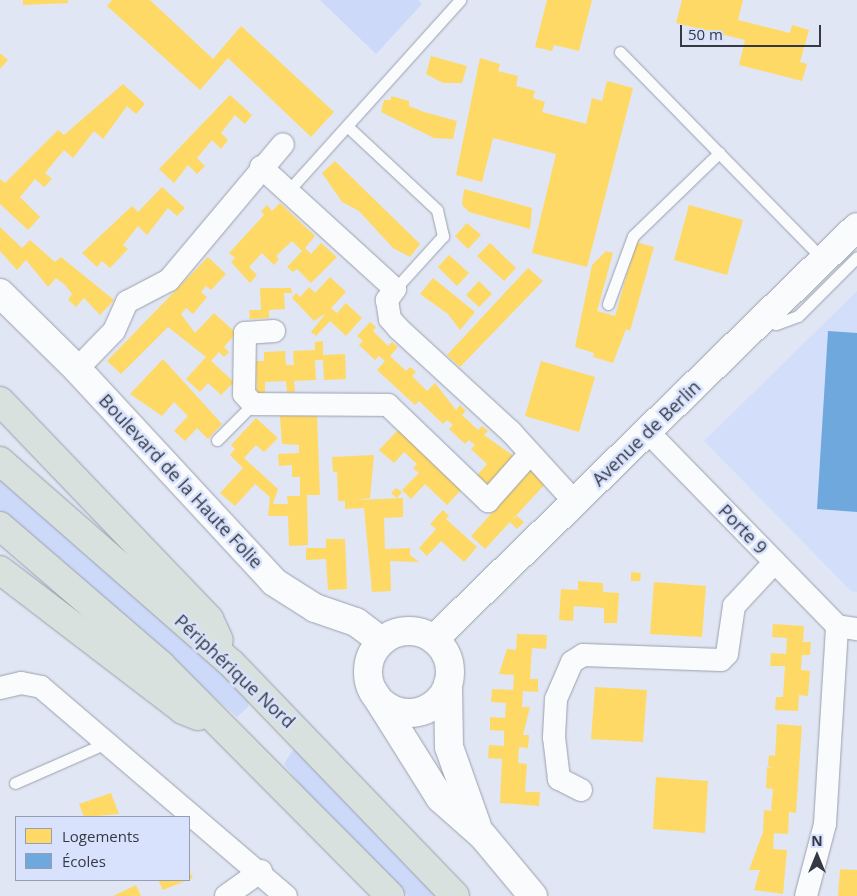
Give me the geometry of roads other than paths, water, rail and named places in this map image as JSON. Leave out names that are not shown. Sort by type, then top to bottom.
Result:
[{"type":"highway","points":[[0,401],[208,619],[231,663]]},
{"type":"highway","name":"Périphérique Nord","points":[[0,461],[231,663],[455,896]]},
{"type":"highway","points":[[0,526],[161,665],[225,727],[390,896]]},
{"type":"highway","points":[[0,570],[184,710],[225,727]]},
{"type":"street","points":[[77,369],[114,332],[126,302],[169,280],[261,167],[283,144]]},
{"type":"street","points":[[261,167],[289,190],[395,289],[386,300],[390,319],[511,432],[528,456],[574,501]]},
{"type":"street","name":"Avenue de Berlin","points":[[434,639],[857,227]]},
{"type":"street","name":"Boulevard de la Haute Folie","points":[[0,293],[77,369],[274,582],[315,608],[356,622],[381,641]]},
{"type":"street","points":[[274,332],[245,333],[244,394],[253,404],[388,405],[488,501],[528,456]]},
{"type":"street","name":"Porte 9","points":[[648,432],[775,562],[847,627]]},
{"type":"street","points":[[581,790],[559,779],[554,737],[556,699],[572,662],[583,656],[721,660],[726,654],[734,606],[775,562]]},
{"type":"street","points":[[806,896],[825,824],[847,627]]},
{"type":"street","points":[[482,836],[451,757],[447,656],[434,639],[407,631],[381,641],[368,666],[373,691],[440,798],[482,836],[533,896]]},
{"type":"street","points":[[0,688],[21,683],[41,688],[104,744],[260,871],[286,896]]},
{"type":"street","points":[[373,691],[391,709],[417,712],[440,699],[448,684]]},
{"type":"street","points":[[226,896],[260,871]]},
{"type":"lane","points":[[289,190],[460,0]]},
{"type":"lane","points":[[620,52],[824,260]]},
{"type":"lane","points":[[347,126],[437,210],[443,236],[395,289]]},
{"type":"lane","points":[[608,304],[633,236],[719,153]]},
{"type":"lane","points":[[762,321],[776,324],[798,316],[857,257]]},
{"type":"lane","points":[[217,440],[253,404]]},
{"type":"lane","points":[[15,784],[104,744]]}]
